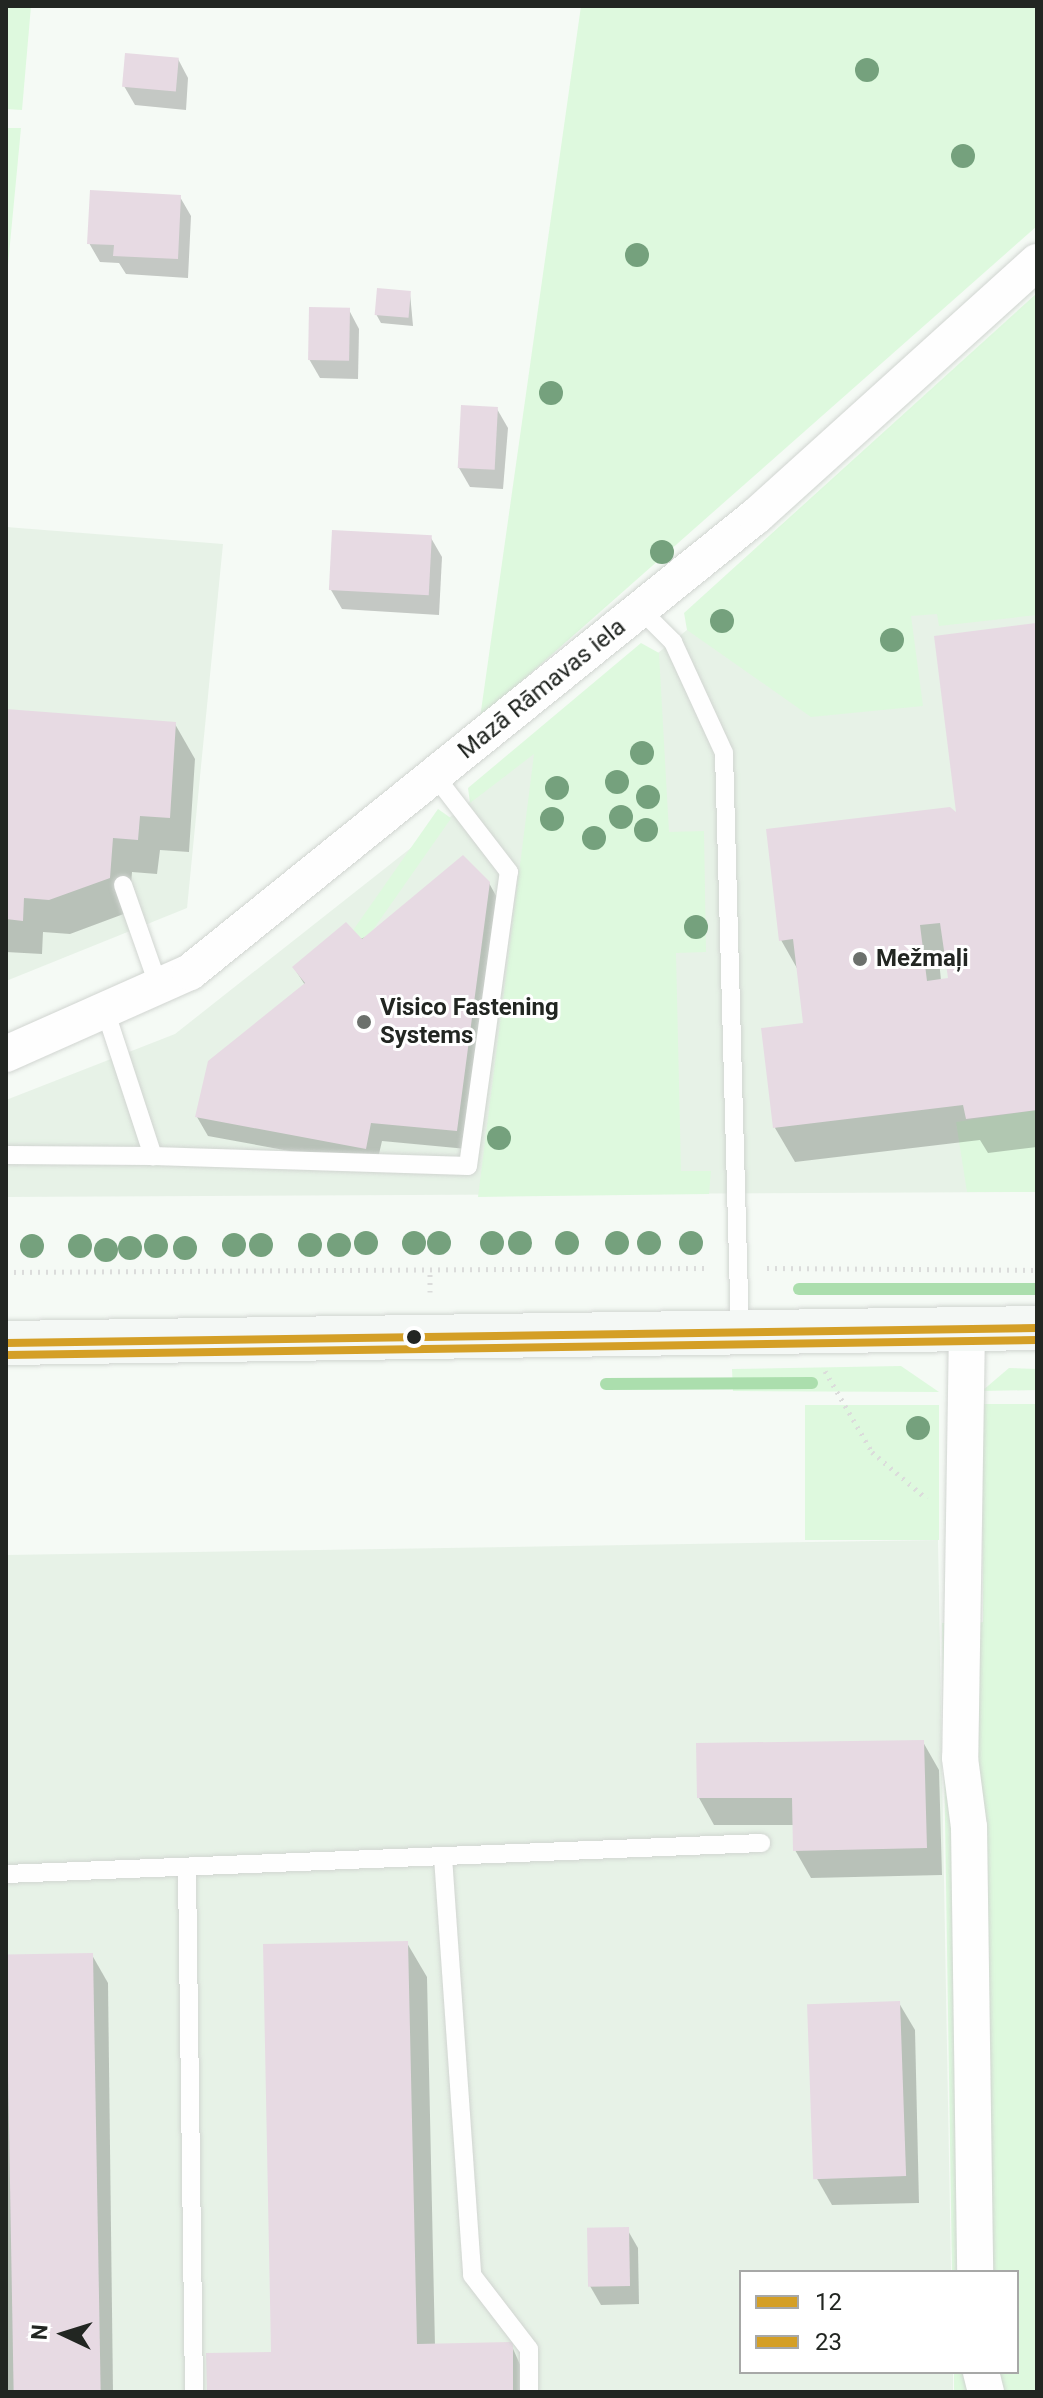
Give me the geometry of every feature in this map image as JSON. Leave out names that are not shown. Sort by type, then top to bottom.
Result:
[{"type":"main road","points":[[6,1343],[801,1329],[1037,1328]]},
{"type":"street","name":"Mazā Rāmavas iela","points":[[6,1054],[106,1013],[190,972],[640,609],[924,371],[1037,262]]},
{"type":"street","points":[[967,1329],[960,1758],[969,1827],[975,2270]]},
{"type":"lane","points":[[640,609],[673,642],[724,753],[740,1332]]},
{"type":"lane","points":[[6,1155],[153,1156],[468,1166],[509,872],[435,776]]},
{"type":"lane","points":[[123,885],[159,987]]},
{"type":"lane","points":[[106,1013],[153,1156]]},
{"type":"lane","points":[[6,1874],[187,1871],[761,1843]]},
{"type":"lane","points":[[443,1857],[472,2275],[529,2349],[529,2392]]},
{"type":"lane","points":[[187,1871],[194,2392]]},
{"type":"path","points":[[6,1272],[738,1268],[1037,1270]]},
{"type":"path","points":[[430,1271],[430,1292]]},
{"type":"path","points":[[801,1329],[872,1452],[965,1524]]},
{"type":"shaded area","points":[[1037,314],[1037,1192],[6,1197],[6,1100],[175,1034],[687,630]]},
{"type":"shaded area","points":[[6,527],[223,544],[187,908],[6,981]]},
{"type":"shaded area","points":[[938,1540],[951,2270],[739,2270],[739,2374],[953,2374],[953,2392],[6,2392],[6,1555]]},
{"type":"green space","points":[[6,6],[31,6],[22,110],[6,109]]},
{"type":"green space","points":[[581,6],[1037,6],[1037,226],[480,718]]},
{"type":"green space","points":[[6,128],[21,128],[6,286]]},
{"type":"green space","points":[[1037,293],[1037,615],[939,626],[937,614],[911,616],[923,706],[811,717],[687,630],[684,613]]},
{"type":"green space","points":[[641,643],[659,653],[669,832],[704,831],[706,952],[676,953],[681,1171],[711,1171],[709,1194],[478,1197],[534,754],[470,803],[468,788]]},
{"type":"green space","points":[[438,809],[451,818],[249,1107],[236,1097]]},
{"type":"green space","points":[[1037,1110],[1037,1192],[967,1192],[956,1122]]},
{"type":"green space","points":[[901,1366],[939,1392],[733,1391],[732,1369]]},
{"type":"green space","points":[[1009,1368],[1037,1369],[1037,1390],[982,1391]]},
{"type":"green space","points":[[982,1404],[1037,1404],[1037,2392],[954,2392],[954,2374],[1019,2374],[1019,2270],[952,2270],[942,1623],[983,1622]]},
{"type":"green space","points":[[805,1405],[939,1405],[939,1540],[805,1540]]},
{"type":"building","points":[[125,53],[179,58],[176,92],[122,87]]},
{"type":"building","points":[[90,190],[181,195],[178,259],[113,256],[114,245],[87,244]]},
{"type":"building","points":[[377,288],[411,291],[409,318],[375,315]]},
{"type":"building","points":[[309,307],[350,308],[349,361],[308,360]]},
{"type":"building","points":[[461,405],[498,407],[495,470],[458,468]]},
{"type":"building","points":[[332,530],[432,535],[429,595],[329,590]]},
{"type":"building","points":[[1036,623],[1037,1110],[966,1119],[963,1105],[773,1128],[761,1028],[803,1023],[793,939],[779,941],[766,829],[950,807],[956,812],[934,636]],"holes":[[[940,923],[948,978],[927,981],[920,925]]]},
{"type":"building","points":[[6,709],[176,722],[170,818],[140,816],[138,840],[113,838],[110,878],[49,900],[24,898],[23,921],[6,919]]},
{"type":"building","name":"Visico Fastening Systems","points":[[463,855],[490,882],[457,1131],[371,1123],[366,1149],[195,1117],[208,1061],[305,983],[292,967],[346,922],[362,939]]},
{"type":"building","points":[[924,1740],[927,1848],[793,1851],[792,1798],[697,1798],[696,1743]]},
{"type":"building","points":[[408,1941],[417,2344],[513,2342],[513,2392],[207,2392],[206,2353],[271,2352],[263,1944]]},
{"type":"building","points":[[93,1953],[101,2392],[14,2392],[6,1955]]},
{"type":"building","points":[[900,2001],[906,2176],[813,2179],[807,2004]]},
{"type":"building","points":[[629,2227],[630,2286],[588,2287],[587,2228]]},
{"type":"waterway","points":[[799,1289],[1037,1289]]},
{"type":"waterway","points":[[606,1384],[812,1383]]},
{"type":"transit line","name":"12","points":[[6,1343],[1037,1328]]},
{"type":"transit line","name":"23","points":[[6,1355],[1037,1340]]},
{"type":"place","name":"Mežmaļi","points":[[860,959]]},
{"type":"place","name":"Visico Fastening Systems","points":[[364,1022]]}]
